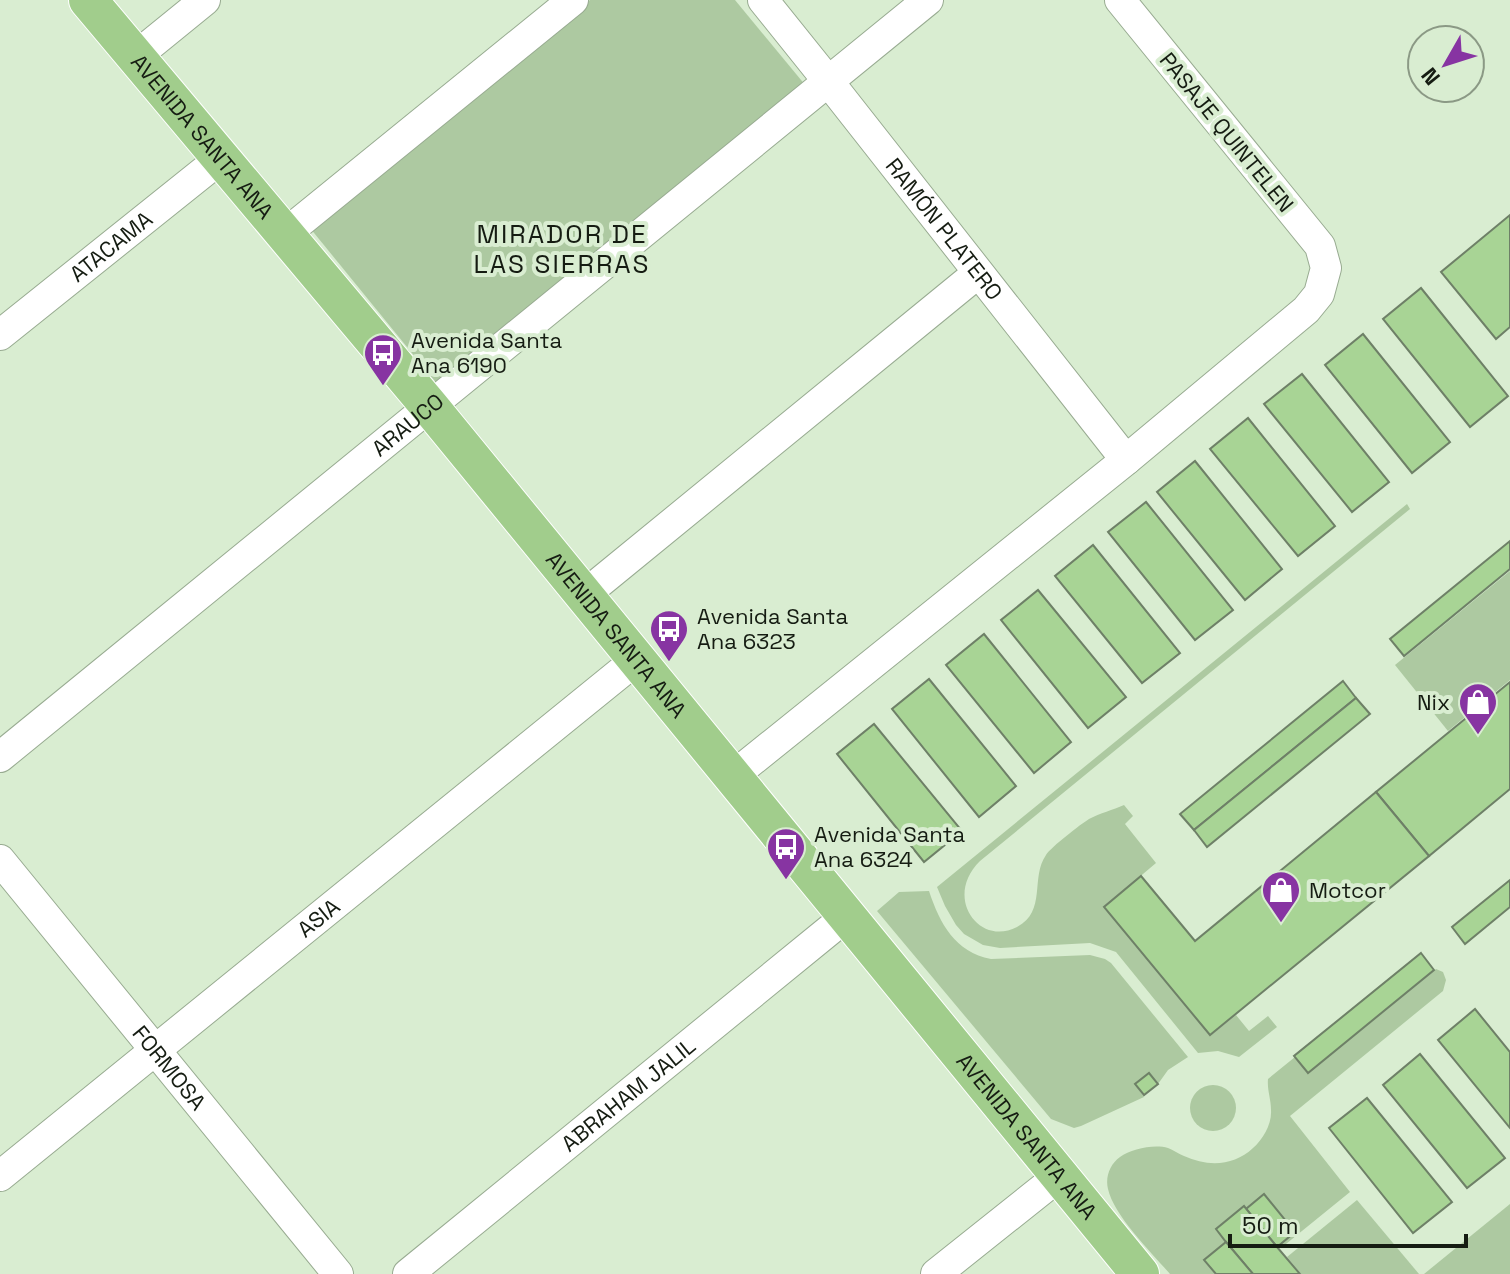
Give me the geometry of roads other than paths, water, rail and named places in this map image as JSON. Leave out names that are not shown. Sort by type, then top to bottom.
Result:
[{"type":"main road","name":"AVENIDA SANTA ANA","points":[[88,0],[430,407],[1140,1274]]},
{"type":"street","points":[[135,57],[205,0]]},
{"type":"street","points":[[285,234],[573,0]]},
{"type":"street","name":"RAMÓN PLATERO","points":[[763,0],[1126,460]]},
{"type":"street","name":"ARAUCO","points":[[0,757],[928,0]]},
{"type":"street","name":"PASAJE QUINTELEN","points":[[1120,0],[1320,246],[1326,268],[1319,294],[1306,310],[1126,460]]},
{"type":"street","name":"ATACAMA","points":[[0,335],[221,158]]},
{"type":"street","points":[[583,596],[978,273]]},
{"type":"street","points":[[733,776],[1126,460]]},
{"type":"street","name":"ASIA","points":[[0,1176],[636,660]]},
{"type":"street","name":"FORMOSA","points":[[0,860],[338,1274]]},
{"type":"street","name":"ABRAHAM JALIL","points":[[408,1274],[848,915]]},
{"type":"street","points":[[936,1274],[1059,1176]]},
{"type":"place","name":"Avenida Santa Ana 6190","points":[[383,387]]},
{"type":"place","name":"Avenida Santa Ana 6323","points":[[669,663]]},
{"type":"place","name":"Nix","points":[[1478,736]]},
{"type":"place","name":"Avenida Santa Ana 6324","points":[[786,881]]},
{"type":"place","name":"Motcor","points":[[1281,924]]},
{"type":"district","name":"MIRADOR DE LAS SIERRAS","points":[[562,249]]}]
